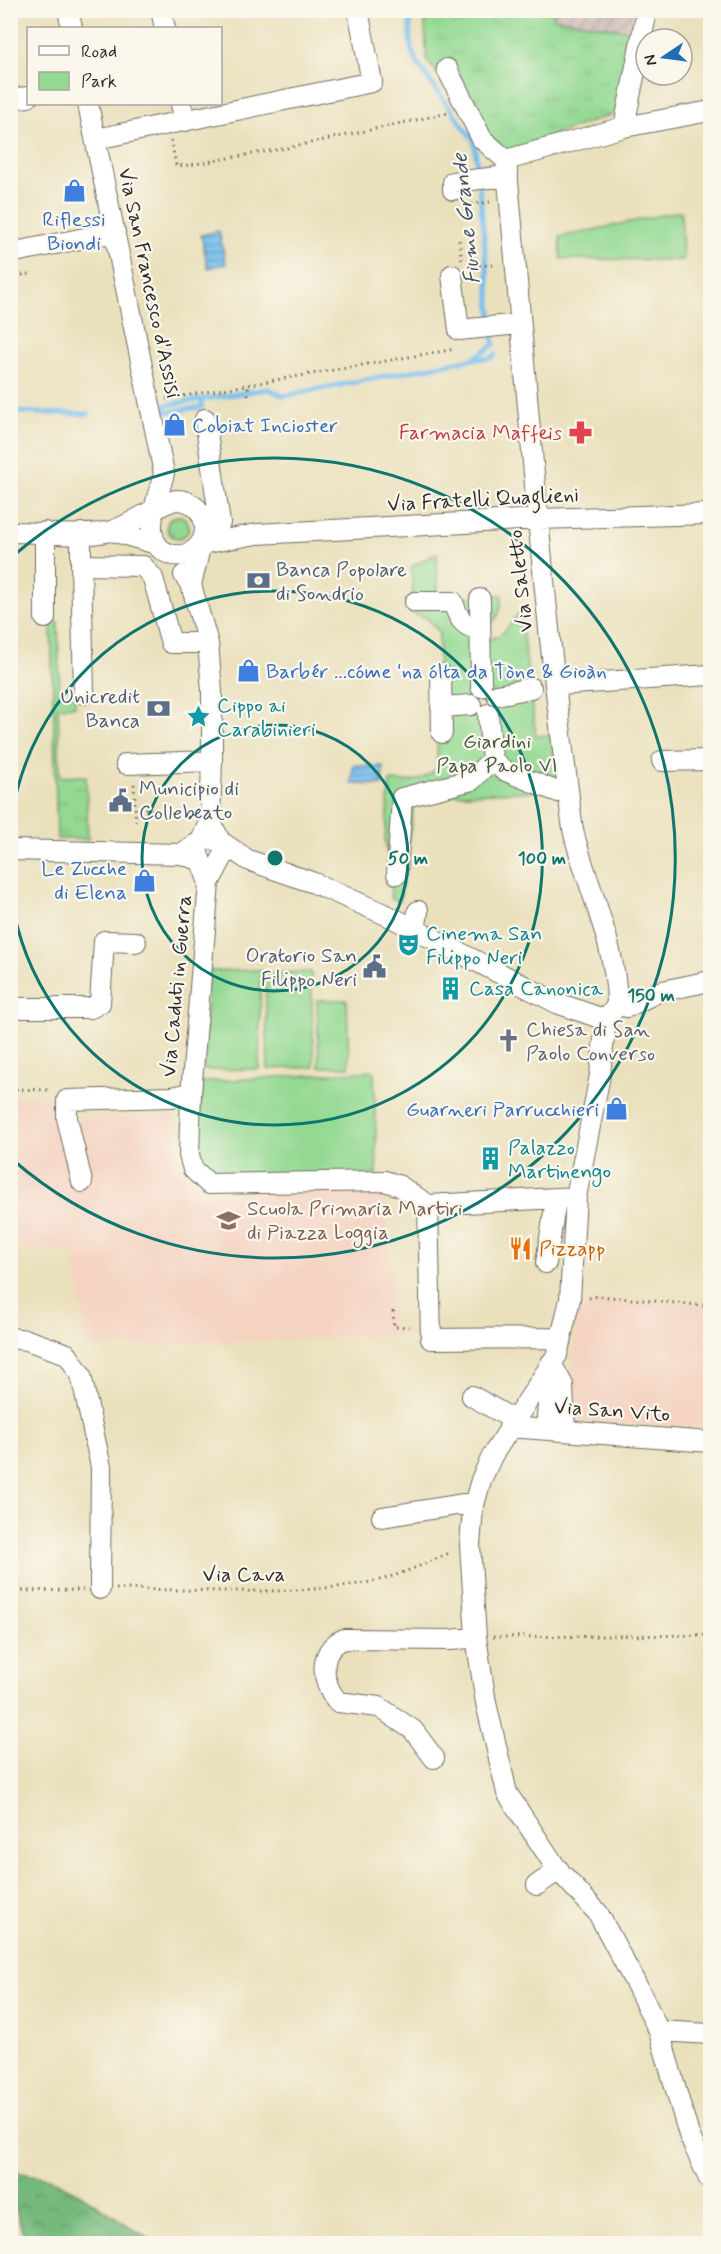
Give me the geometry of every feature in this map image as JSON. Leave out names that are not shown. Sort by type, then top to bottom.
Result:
[{"type":"street","points":[[68,10],[72,27]]},
{"type":"street","points":[[161,10],[165,27]]},
{"type":"street","points":[[96,139],[178,120],[372,82],[358,10]]},
{"type":"street","points":[[624,127],[647,10]]},
{"type":"street","points":[[447,69],[482,140],[507,168]]},
{"type":"street","points":[[10,99],[27,98]]},
{"type":"street","name":"Via San Francesco d'Assisi","points":[[88,105],[164,473],[150,528],[163,550]]},
{"type":"street","points":[[453,190],[453,182],[479,179],[624,127],[711,111]]},
{"type":"street","name":"Via Saletto","points":[[507,168],[544,598],[557,685],[561,790],[604,932],[617,986],[576,1197],[570,1299],[562,1338],[551,1364],[511,1423],[481,1480],[475,1502],[470,1545],[476,1637],[486,1703],[507,1793],[559,1870],[598,1913],[659,2031],[689,2135],[711,2181]]},
{"type":"street","points":[[10,253],[115,232]]},
{"type":"street","points":[[458,270],[459,330],[520,324]]},
{"type":"street","points":[[205,419],[220,523]]},
{"type":"street","name":"Via San Francesco d'Assisi","points":[[164,473],[195,508]]},
{"type":"street","points":[[10,532],[112,531],[156,511],[171,501],[195,508],[206,529],[191,585]]},
{"type":"street","name":"Via Fratelli Quaglieni","points":[[195,508],[220,523],[257,534]]},
{"type":"street","name":"Via Fratelli Quaglieni","points":[[201,544],[257,534],[538,519],[711,514]]},
{"type":"street","points":[[112,531],[163,550],[187,554],[201,544]]},
{"type":"street","points":[[45,532],[45,618]]},
{"type":"street","points":[[81,533],[84,694]]},
{"type":"street","points":[[163,550],[191,585],[208,643],[212,691],[210,852]]},
{"type":"street","points":[[81,565],[143,566],[153,578],[171,643],[208,643]]},
{"type":"street","points":[[480,599],[484,700],[492,759],[502,770],[561,790]]},
{"type":"street","points":[[415,602],[453,602],[457,616],[468,628],[480,630]]},
{"type":"street","points":[[441,674],[442,733]]},
{"type":"street","points":[[557,685],[711,675]]},
{"type":"street","points":[[441,707],[484,700],[531,688]]},
{"type":"street","points":[[397,874],[402,798],[472,780],[492,759]]},
{"type":"street","points":[[662,761],[711,760]]},
{"type":"street","points":[[126,764],[212,761]]},
{"type":"street","points":[[10,850],[181,854],[210,852],[248,860],[314,883],[393,918],[517,980],[557,1003],[611,1012],[658,992],[711,981]]},
{"type":"street","name":"Via Caduti in Guerra","points":[[67,1109],[191,1093],[210,852]]},
{"type":"street","points":[[415,931],[418,911]]},
{"type":"street","points":[[10,1008],[91,1008],[100,1003],[104,941],[136,942]]},
{"type":"street","points":[[191,1093],[189,1155],[193,1169],[209,1184],[385,1181],[400,1186],[428,1205],[556,1200],[576,1197]]},
{"type":"street","points":[[67,1109],[82,1182]]},
{"type":"street","points":[[546,1263],[556,1200]]},
{"type":"street","points":[[428,1205],[431,1339],[562,1338]]},
{"type":"street","points":[[10,1338],[27,1340],[67,1354],[81,1375],[101,1467],[100,1589]]},
{"type":"street","points":[[551,1364],[563,1385],[555,1430]]},
{"type":"street","points":[[472,1396],[511,1423]]},
{"type":"street","name":"Via San Vito","points":[[511,1423],[555,1430],[711,1442]]},
{"type":"street","points":[[382,1517],[475,1502]]},
{"type":"street","points":[[434,1758],[413,1730],[379,1707],[338,1702],[330,1694],[325,1668],[326,1653],[332,1644],[344,1639],[451,1640],[476,1637]]},
{"type":"street","points":[[537,1885],[559,1870]]},
{"type":"street","points":[[659,2031],[703,2033]]},
{"type":"street","points":[[670,2069],[680,2045],[703,2033]]},
{"type":"path","points":[[178,120],[176,165],[184,166],[292,147],[435,116]]},
{"type":"path","points":[[475,203],[489,202]]},
{"type":"path","points":[[458,270],[459,240]]},
{"type":"path","points":[[480,267],[495,265]]},
{"type":"path","points":[[10,277],[30,274]]},
{"type":"path","points":[[150,403],[459,348]]},
{"type":"path","points":[[248,385],[248,395]]},
{"type":"path","points":[[202,392],[203,397]]},
{"type":"path","points":[[134,784],[136,826]]},
{"type":"path","points":[[139,808],[210,817]]},
{"type":"path","points":[[10,1089],[61,1090],[67,1109]]},
{"type":"path","points":[[570,1299],[598,1296],[711,1306]]},
{"type":"path","points":[[393,1311],[394,1327],[430,1326]]},
{"type":"path","name":"Via Cava","points":[[10,1591],[328,1588],[372,1582],[470,1545]]},
{"type":"path","points":[[476,1637],[711,1635]]},
{"type":"path","points":[[10,2223],[17,2244]]},
{"type":"shaded area","points":[[553,11],[636,11],[632,31],[553,18]]},
{"type":"shaded area","name":"Scuola Primaria Martiri di Piazza Loggia","points":[[10,1095],[59,1098],[62,1119],[173,1116],[176,1164],[184,1175],[204,1189],[385,1185],[393,1328],[419,1328],[419,1334],[87,1348],[74,1251],[11,1248]]},
{"type":"shaded area","points":[[596,1301],[710,1305],[710,1428],[575,1422],[572,1367],[576,1307]]},
{"type":"green space","points":[[424,11],[553,11],[553,18],[632,31],[616,113],[504,152],[427,61]]},
{"type":"green space","points":[[681,211],[683,260],[561,259],[560,237]]},
{"type":"green space","points":[[178,516],[188,523],[189,527],[182,537],[178,538],[168,531],[167,527],[174,517]]},
{"type":"green space","name":"Giardini Papa Paolo VI","points":[[437,553],[438,599],[502,595],[498,616],[482,630],[483,641],[501,634],[520,611],[536,736],[552,735],[557,788],[543,791],[415,796],[400,901],[390,898],[392,882],[385,840],[390,781],[415,780],[437,768],[439,632],[427,618],[413,614],[412,566]],"holes":[[[474,692],[495,692],[498,702],[495,710],[476,712],[472,696]]]},
{"type":"green space","points":[[51,622],[58,622],[60,694],[75,694],[75,706],[58,707],[60,777],[86,776],[88,839],[57,839]]},
{"type":"green space","points":[[261,970],[259,1069],[204,1070],[208,971]]},
{"type":"green space","points":[[311,972],[314,1067],[268,1069],[265,973]]},
{"type":"green space","points":[[317,1000],[347,1000],[349,1067],[319,1067]]},
{"type":"green space","points":[[374,1071],[377,1175],[218,1179],[198,1157],[202,1082]]},
{"type":"green space","points":[[15,2172],[49,2178],[80,2194],[155,2243],[26,2243],[11,2193],[11,2174]]},
{"type":"water","points":[[219,231],[226,264],[208,268],[201,235]]},
{"type":"water","points":[[353,765],[383,766],[382,785],[352,784]]},
{"type":"waterway","name":"Fiume Grande","points":[[410,10],[412,52],[419,66],[474,141],[478,175]]},
{"type":"waterway","points":[[473,169],[489,165]]},
{"type":"waterway","name":"Fiume Grande","points":[[479,184],[492,321]]},
{"type":"waterway","name":"Fiume Grande","points":[[201,400],[202,407],[166,412],[166,405],[268,389],[284,396],[472,359],[494,345],[493,331]]},
{"type":"waterway","name":"Fiume Grande","points":[[474,359],[492,358],[495,354]]},
{"type":"waterway","points":[[10,412],[88,414]]},
{"type":"place","name":"Riflessi Biondi","points":[[74,191]]},
{"type":"place","name":"Cobiat Incioster","points":[[174,425]]},
{"type":"place","name":"Farmacia Maffeis","points":[[580,432]]},
{"type":"place","name":"Banca Popolare di Sondrio","points":[[258,581]]},
{"type":"place","name":"Barbér ...cóme ‘na ólta da Tòne & Gioàn","points":[[248,671]]},
{"type":"place","name":"Unicredit Banca","points":[[158,708]]},
{"type":"place","name":"Cippo ai Carabinieri","points":[[199,717]]},
{"type":"place","name":"Municipio di Collebeato","points":[[121,800]]},
{"type":"place","name":"Le Zucche di Elena","points":[[145,880]]},
{"type":"place","name":"Cinema San Filippo Neri","points":[[408,945]]},
{"type":"place","name":"Oratorio San Filippo Neri","points":[[375,967]]},
{"type":"place","name":"Casa Canonica","points":[[451,988]]},
{"type":"place","name":"Chiesa di San Paolo Converso","points":[[508,1041]]},
{"type":"place","name":"Guarneri Parrucchieri","points":[[617,1109]]},
{"type":"place","name":"Palazzo Martinengo","points":[[490,1159]]},
{"type":"place","name":"Scuola Primaria Martiri di Piazza Loggia","points":[[229,1220]]},
{"type":"place","name":"Pizzapp","points":[[521,1248]]}]
